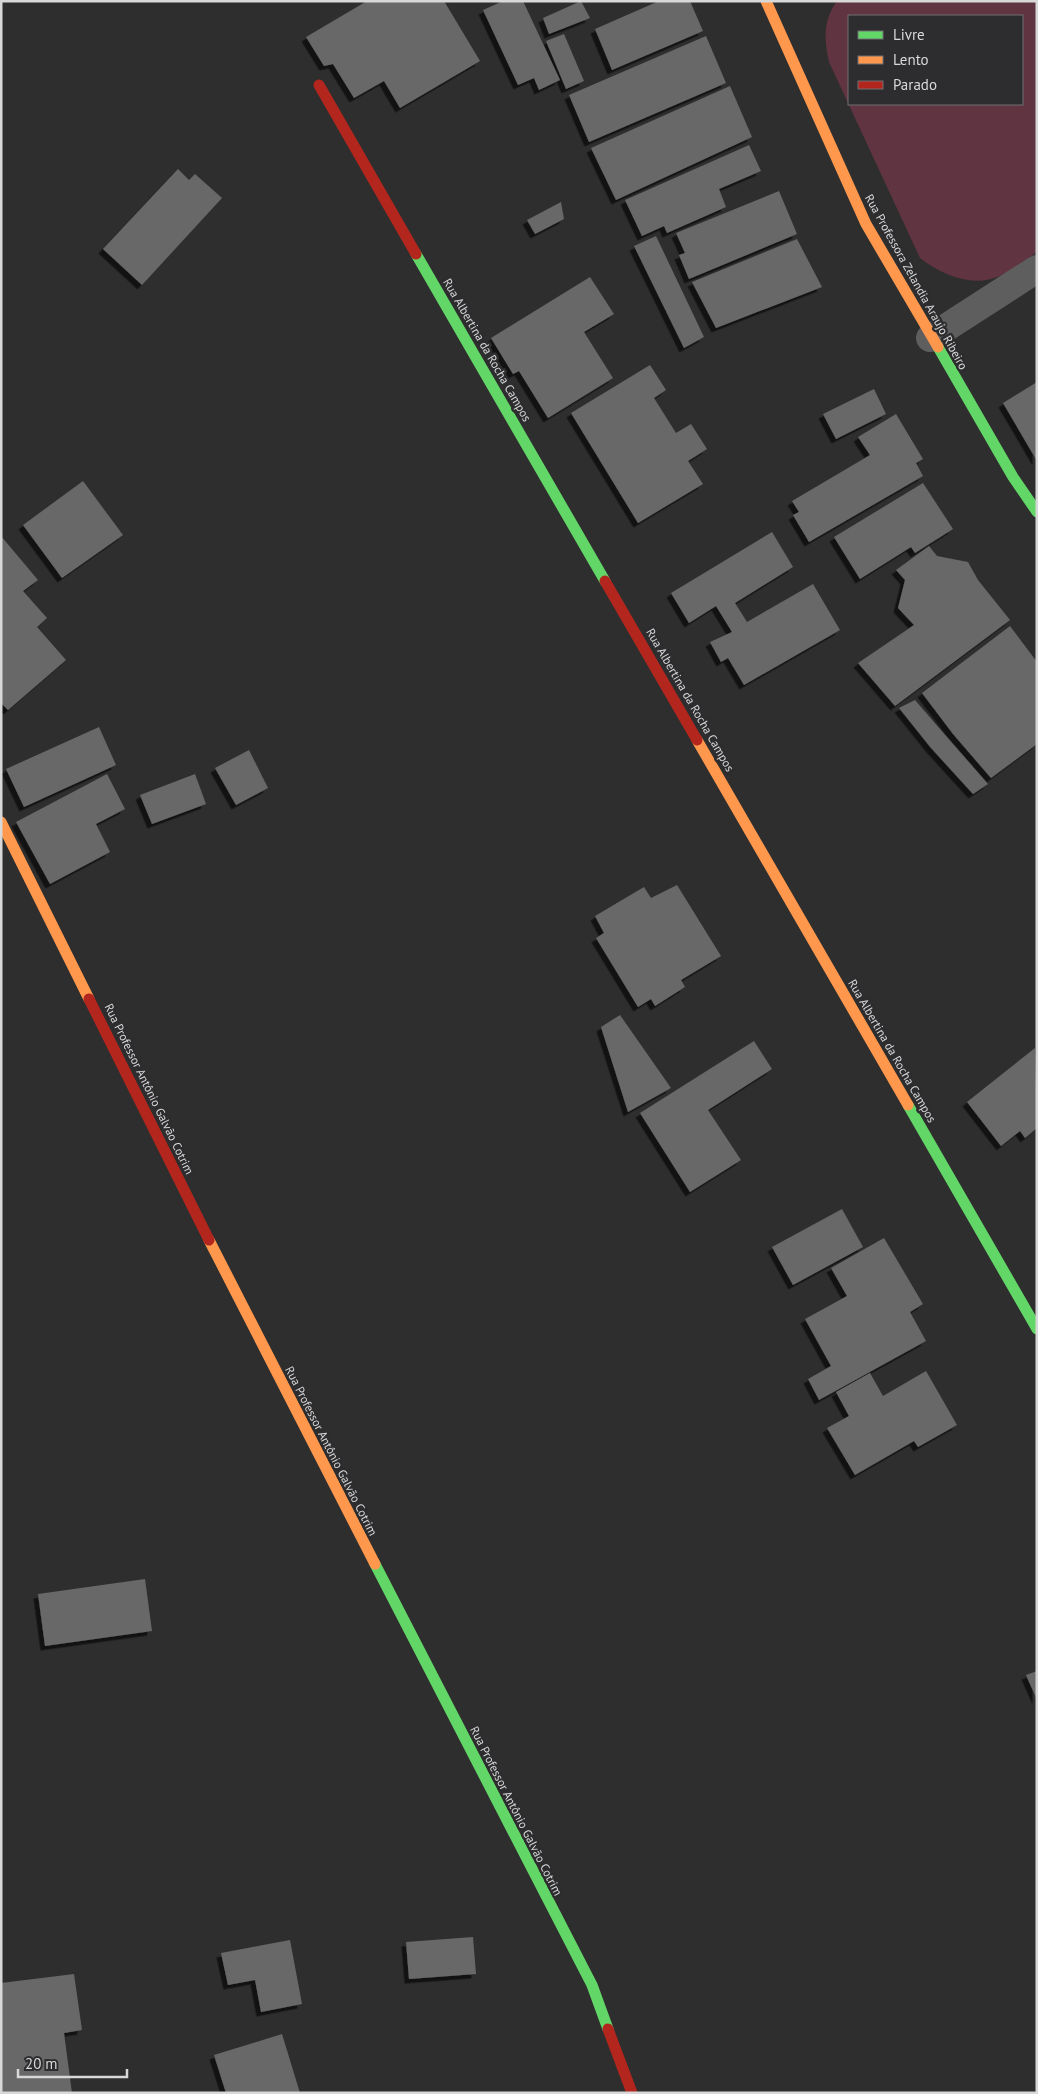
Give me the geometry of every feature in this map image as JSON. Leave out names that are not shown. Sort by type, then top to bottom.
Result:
[{"type":"street","name":"Rua Professora Zelandia Araujo Ribeiro","points":[[766,1],[866,224],[930,338],[1013,477],[1037,512]]},
{"type":"street","name":"Rua Albertina da Rocha Campos","points":[[318,85],[1037,1329]]},
{"type":"street","points":[[930,338],[1037,269]]},
{"type":"street","name":"Rua Professor Antônio Galvão Cotrim","points":[[1,822],[238,1299],[592,1985],[632,2093]]},
{"type":"shaded area","points":[[837,1],[1037,1],[1037,252],[1000,276],[979,281],[958,278],[938,270],[920,258],[849,105],[1023,105],[1023,15],[848,15],[848,103],[829,62],[826,30],[829,15]]},
{"type":"building","points":[[367,1],[444,1],[480,61],[400,108],[384,81],[354,98],[333,64],[324,66],[306,37]]},
{"type":"building","points":[[503,1],[523,1],[560,80],[539,90],[534,78],[518,85],[483,10]]},
{"type":"building","points":[[581,1],[590,18],[549,34],[543,18]]},
{"type":"building","points":[[659,1],[690,1],[703,31],[612,70],[595,29]]},
{"type":"building","points":[[564,34],[584,81],[566,89],[546,41]]},
{"type":"building","points":[[706,36],[726,83],[589,142],[569,95]]},
{"type":"building","points":[[730,86],[752,137],[616,200],[591,148]]},
{"type":"building","points":[[749,145],[761,171],[719,189],[726,207],[667,233],[664,226],[642,236],[625,200]]},
{"type":"building","points":[[178,169],[189,180],[195,174],[222,198],[142,285],[103,249]]},
{"type":"building","points":[[779,191],[797,234],[689,279],[679,255],[685,253],[676,233]]},
{"type":"building","points":[[561,202],[564,219],[535,234],[527,220]]},
{"type":"building","points":[[656,236],[704,337],[684,348],[634,246]]},
{"type":"building","points":[[797,239],[822,287],[716,328],[692,282]]},
{"type":"building","points":[[590,277],[614,314],[584,332],[613,378],[548,418],[519,371],[513,374],[491,338]]},
{"type":"building","points":[[650,365],[666,390],[654,398],[676,433],[691,424],[707,449],[688,461],[703,484],[638,523],[571,413]]},
{"type":"building","points":[[1037,382],[1037,461],[1003,403]]},
{"type":"building","points":[[874,389],[886,414],[836,439],[823,414]]},
{"type":"building","points":[[896,414],[923,459],[916,463],[923,476],[809,542],[793,515],[799,512],[792,501],[870,455],[858,437]]},
{"type":"building","points":[[83,481],[123,535],[62,578],[23,525]]},
{"type":"building","points":[[923,483],[953,529],[915,553],[911,547],[860,579],[834,537]]},
{"type":"building","points":[[772,532],[793,567],[735,603],[747,622],[813,584],[840,630],[744,685],[728,658],[721,662],[710,642],[732,632],[716,606],[689,623],[671,593]]},
{"type":"building","points":[[1,536],[38,580],[23,591],[47,618],[37,627],[66,660],[8,710],[1,703]]},
{"type":"building","points":[[929,546],[937,556],[968,562],[978,580],[1010,620],[895,706],[858,663],[914,625],[898,608],[905,580],[896,570]]},
{"type":"building","points":[[1010,626],[1037,662],[1037,744],[991,778],[953,734],[922,693]]},
{"type":"building","points":[[915,700],[988,784],[973,794],[931,748],[899,708]]},
{"type":"building","points":[[99,727],[116,765],[24,807],[6,769]]},
{"type":"building","points":[[249,750],[268,788],[236,805],[215,768]]},
{"type":"building","points":[[107,774],[125,809],[96,824],[110,852],[50,884],[16,822]]},
{"type":"building","points":[[195,774],[206,804],[152,824],[140,795]]},
{"type":"building","points":[[677,885],[721,956],[681,980],[685,987],[655,1006],[651,999],[638,1007],[596,938],[604,933],[595,916],[644,887],[651,898]]},
{"type":"building","points":[[620,1015],[671,1088],[628,1112],[601,1027]]},
{"type":"building","points":[[754,1041],[772,1069],[708,1110],[741,1160],[690,1192],[640,1113]]},
{"type":"building","points":[[1035,1048],[1037,1128],[1025,1138],[1020,1131],[1001,1146],[967,1102]]},
{"type":"building","points":[[842,1209],[863,1247],[793,1285],[772,1247]]},
{"type":"building","points":[[884,1238],[923,1304],[910,1312],[926,1341],[819,1400],[808,1379],[831,1366],[805,1319],[847,1296],[831,1268]]},
{"type":"building","points":[[926,1371],[957,1425],[918,1447],[914,1441],[855,1475],[827,1428],[849,1416],[836,1392],[870,1373],[883,1396]]},
{"type":"building","points":[[145,1579],[152,1631],[45,1646],[38,1594]]},
{"type":"building","points":[[1037,1671],[1037,1700],[1026,1675]]},
{"type":"building","points":[[473,1937],[476,1974],[409,1979],[406,1942]]},
{"type":"building","points":[[290,1940],[302,2004],[261,2012],[255,1980],[228,1985],[221,1953]]},
{"type":"building","points":[[74,1974],[82,2030],[64,2033],[72,2093],[1,2093],[1,1983]]},
{"type":"building","points":[[282,2034],[300,2093],[226,2093],[214,2055]]},
{"type":"traffic: fast","points":[[416,254],[605,581]]},
{"type":"traffic: fast","points":[[938,347],[1013,477],[1037,512]]},
{"type":"traffic: fast","points":[[908,1105],[1037,1329]]},
{"type":"traffic: fast","points":[[375,1564],[592,1985],[608,2029]]},
{"type":"traffic: slow","points":[[766,1],[866,224],[938,347]]},
{"type":"traffic: slow","points":[[697,740],[908,1105]]},
{"type":"traffic: slow","points":[[1,822],[89,999]]},
{"type":"traffic: slow","points":[[209,1240],[375,1564]]},
{"type":"traffic: jam","points":[[319,85],[416,254]]},
{"type":"traffic: jam","points":[[605,581],[697,740]]},
{"type":"traffic: jam","points":[[89,999],[209,1240]]},
{"type":"traffic: jam","points":[[608,2029],[632,2093]]}]
